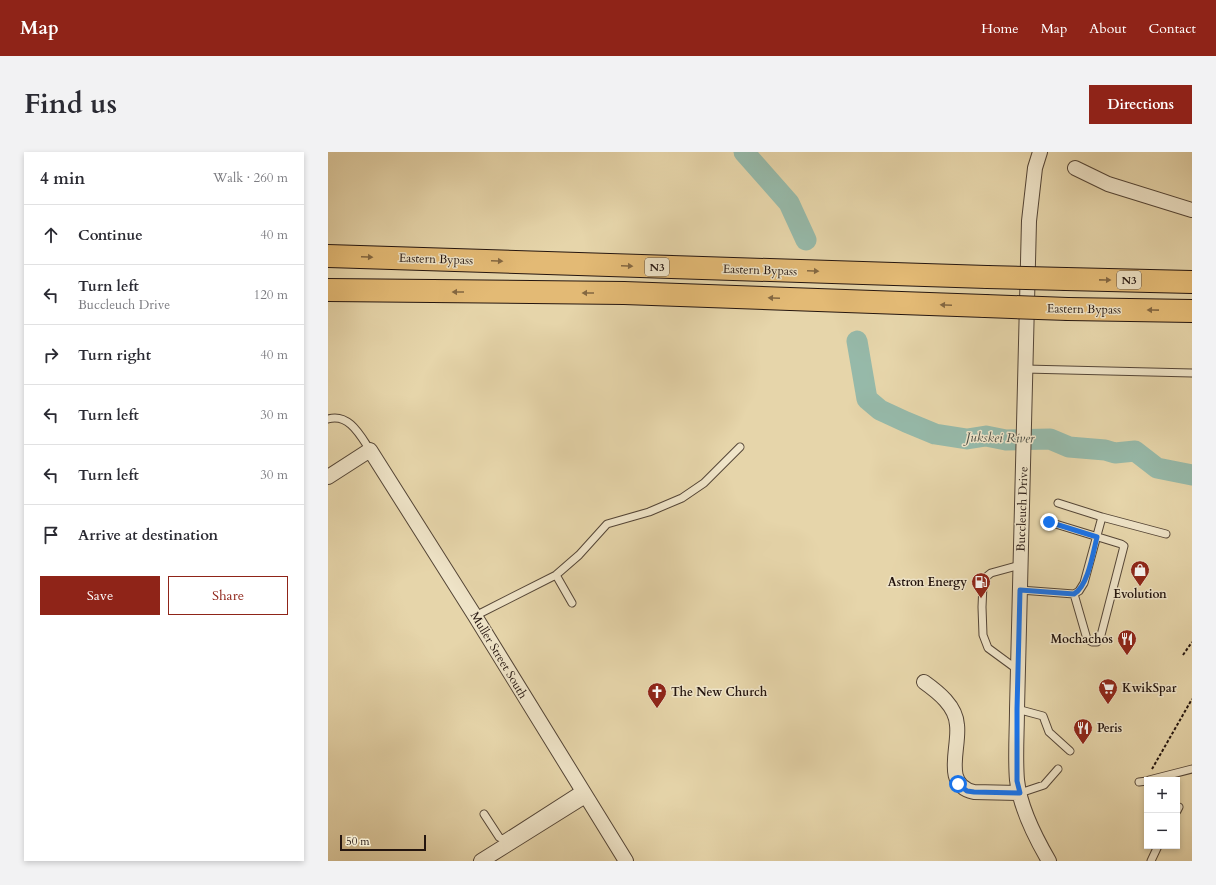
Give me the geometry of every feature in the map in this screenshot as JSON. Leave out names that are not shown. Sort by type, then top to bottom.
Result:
[{"type":"highway","name":"Eastern Bypass","points":[[328,256],[1192,282]]},
{"type":"highway","name":"Eastern Bypass","points":[[328,290],[624,293],[985,306],[1192,311]]},
{"type":"street","name":"Buccleuch Drive","points":[[1040,152],[1035,168],[1029,221],[1020,565],[1017,781],[1033,831],[1049,861]]},
{"type":"street","points":[[1076,168],[1108,184],[1192,210]]},
{"type":"street","points":[[328,477],[370,450]]},
{"type":"street","name":"Muller Street South","points":[[370,450],[476,616],[626,861]]},
{"type":"street","points":[[924,682],[940,692],[951,708],[958,724],[954,770],[958,784],[967,791],[1020,793]]},
{"type":"street","points":[[481,861],[583,793]]},
{"type":"lane","points":[[1025,369],[1192,373]]},
{"type":"lane","points":[[328,419],[336,417],[345,419],[360,434],[370,450]]},
{"type":"lane","points":[[476,616],[556,575],[579,555],[598,532],[607,524],[649,512],[682,498],[704,483],[740,447]]},
{"type":"lane","points":[[1058,503],[1102,517],[1166,534]]},
{"type":"lane","points":[[1020,590],[1074,594],[1079,591],[1084,583],[1102,517]]},
{"type":"lane","points":[[1049,522],[1124,546],[1100,638],[1097,642],[1092,642],[1087,639],[1074,594]]},
{"type":"lane","points":[[1018,670],[988,648],[983,635],[982,607],[983,584],[986,577],[991,573],[1020,565]]},
{"type":"lane","points":[[556,575],[572,604]]},
{"type":"lane","points":[[1017,709],[1043,716],[1049,732],[1070,751]]},
{"type":"lane","points":[[1020,793],[1044,785],[1058,769]]},
{"type":"lane","points":[[1161,777],[1192,769]]},
{"type":"lane","points":[[484,814],[499,837],[503,839],[583,793]]},
{"type":"lane","points":[[1157,849],[1152,859],[1160,861]]},
{"type":"path","points":[[1183,655],[1192,642]]},
{"type":"path","points":[[1147,777],[1192,699]]},
{"type":"waterway","name":"Jukskei River","points":[[744,152],[789,203],[806,240]]},
{"type":"waterway","name":"Jukskei River","points":[[857,341],[867,399],[880,410],[935,434],[967,439],[986,436],[1006,440],[1050,439],[1069,447],[1105,450],[1115,453],[1135,451],[1157,468],[1192,475]]},
{"type":"place","name":"Evolution","points":[[1140,587]]},
{"type":"place","name":"Astron Energy","points":[[981,599]]},
{"type":"place","name":"Mochachos","points":[[1127,656]]},
{"type":"place","name":"KwikSpar","points":[[1108,705]]},
{"type":"place","name":"The New Church","points":[[657,709]]},
{"type":"place","name":"Peris","points":[[1083,745]]},
{"type":"route","points":[[958,784],[967,791],[1020,793],[1017,781],[1020,590],[1074,594],[1079,591],[1084,583],[1097,537],[1049,522]]}]
